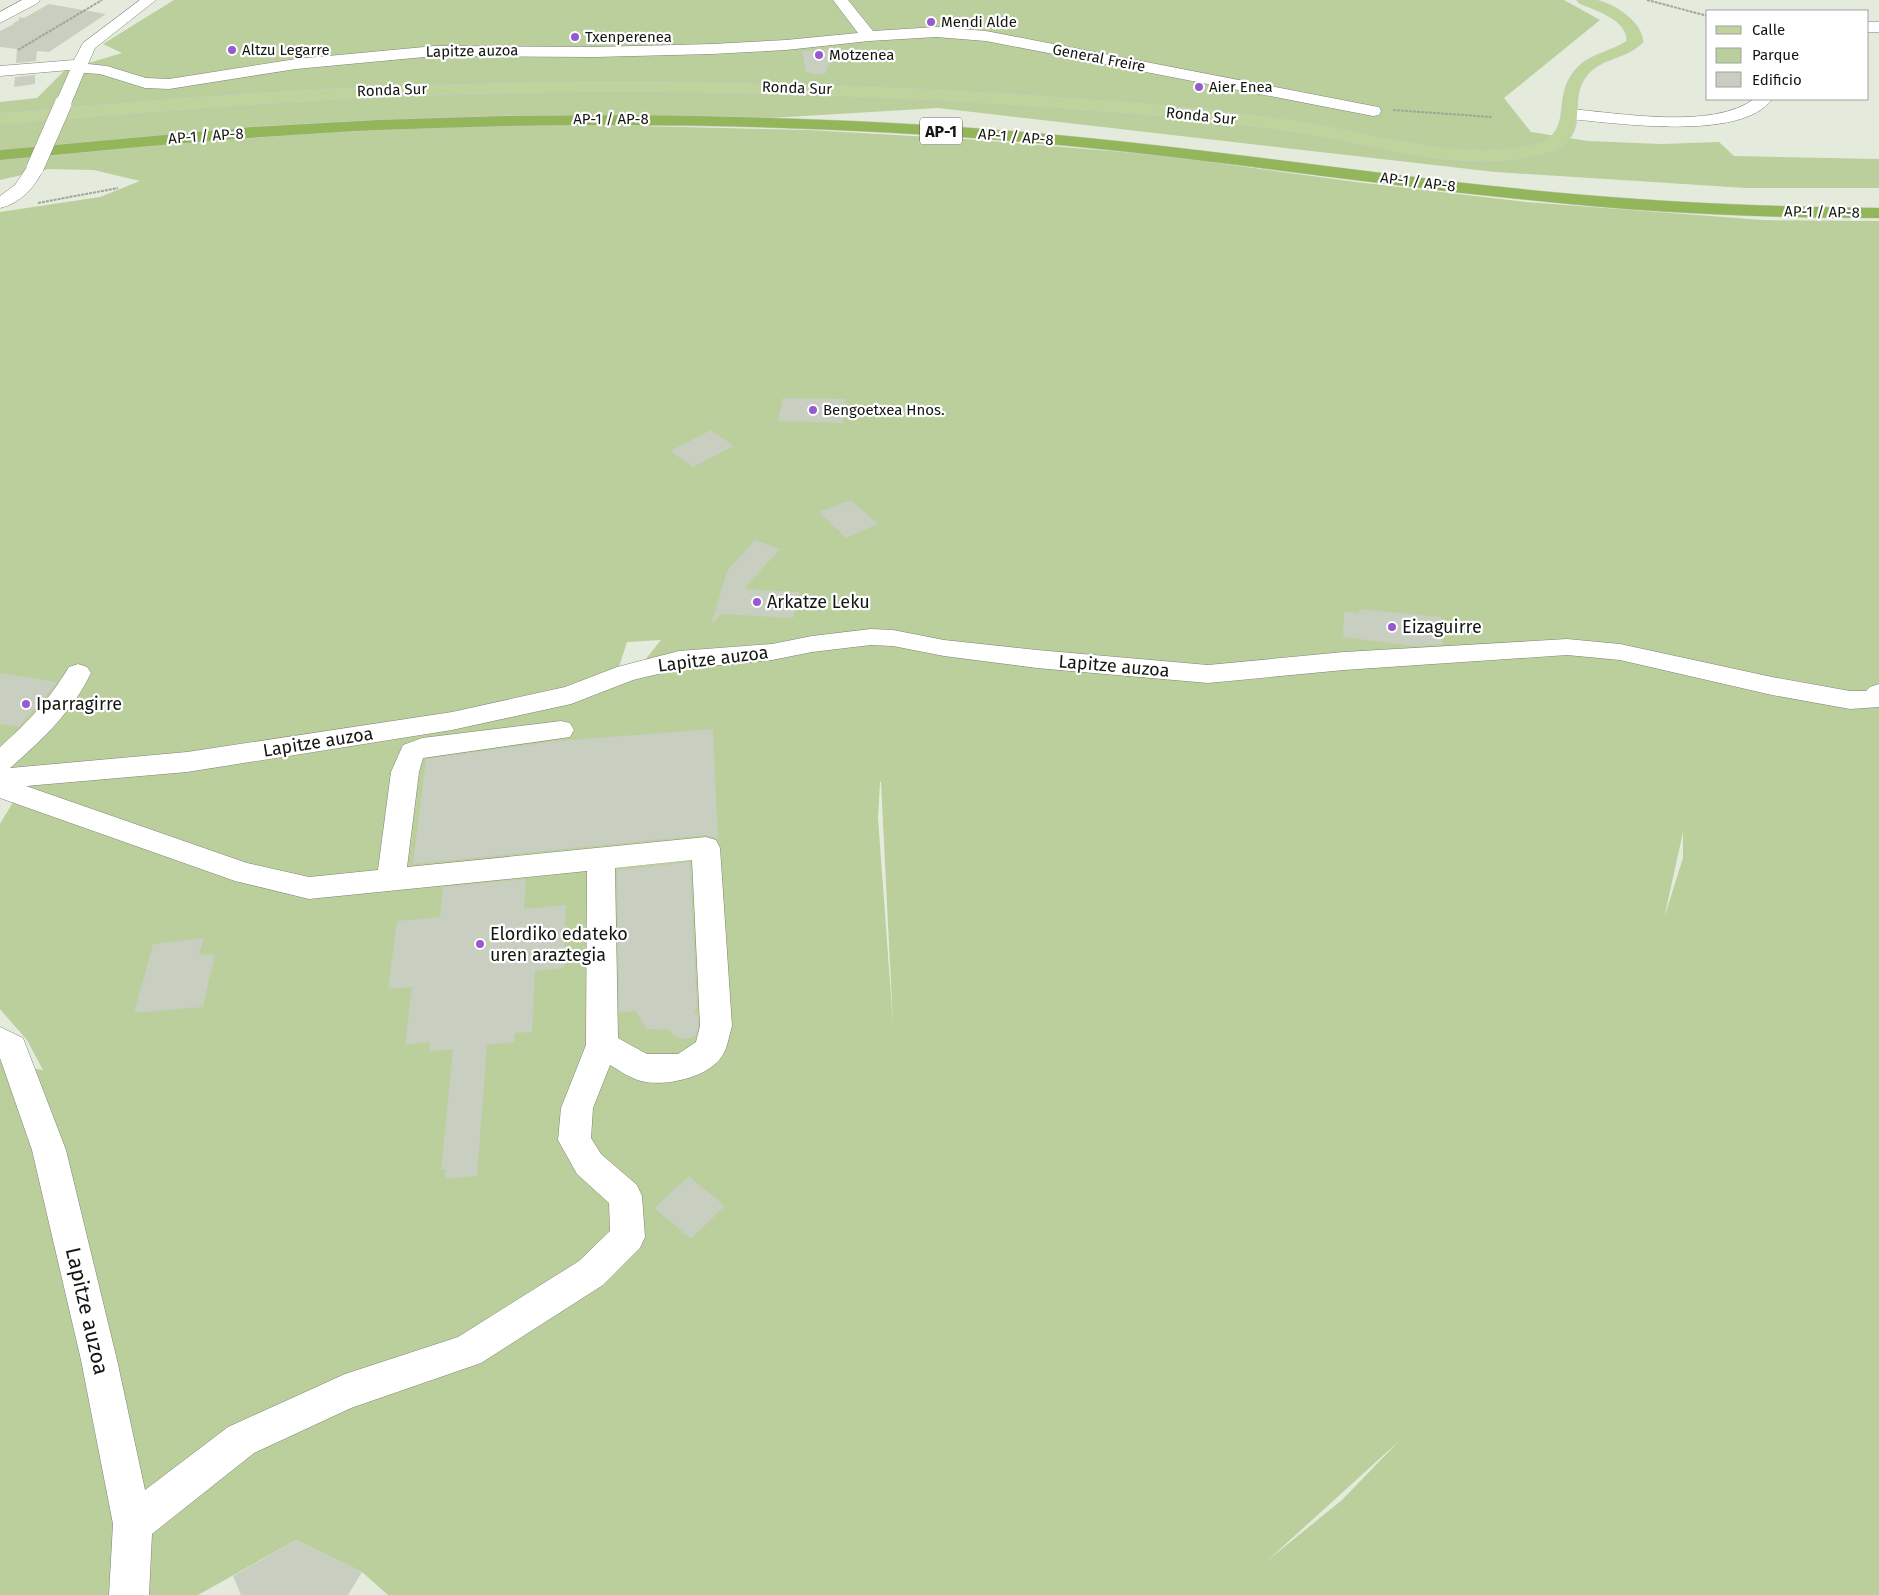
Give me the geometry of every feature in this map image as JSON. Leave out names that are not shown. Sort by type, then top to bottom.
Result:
[{"type":"highway","name":"AP-1 / AP-8","points":[[0,144],[158,128],[374,114],[554,108],[740,110],[943,120],[1085,131],[1595,189],[1742,198],[1879,201]]},
{"type":"highway","name":"AP-1 / AP-8","points":[[0,155],[220,134],[426,123],[578,119],[790,122],[940,130],[1092,143],[1458,187],[1598,201],[1737,210],[1879,213]]},
{"type":"main road","name":"Ronda Sur","points":[[0,119],[182,102],[396,90],[595,85],[751,87],[979,97],[1180,113],[1302,128],[1442,152],[1487,155],[1517,154],[1553,144],[1565,134],[1569,127],[1571,92],[1580,72],[1593,63],[1628,49],[1635,42],[1636,37],[1633,28],[1623,20],[1584,0]]},
{"type":"street","points":[[0,18],[32,0]]},
{"type":"street","points":[[0,203],[19,193],[25,187],[88,46],[148,0]]},
{"type":"street","points":[[840,0],[869,36]]},
{"type":"street","name":"General Freire","points":[[869,36],[936,32],[986,36],[1373,111]]},
{"type":"street","name":"Lapitze auzoa","points":[[0,71],[79,66],[101,69],[145,82],[169,84],[296,64],[435,51],[595,52],[712,49],[786,45],[869,36]]},
{"type":"street","points":[[1570,114],[1703,121],[1737,115],[1752,109],[1759,100]]},
{"type":"street","name":"Lapitze auzoa","points":[[0,779],[186,762],[442,722],[571,695],[626,673],[679,660],[772,652],[812,644],[871,637],[893,638],[944,648],[1036,659],[1208,674],[1344,661],[1567,647],[1620,652],[1772,686],[1850,700],[1873,700],[1879,694]]},
{"type":"street","points":[[0,762],[21,744],[71,689],[78,673]]},
{"type":"street","points":[[391,879],[405,772],[412,752],[422,747],[562,730]]},
{"type":"street","points":[[0,788],[245,873],[309,888],[706,848],[716,1026],[708,1050],[684,1067],[643,1068],[602,1045]]},
{"type":"street","points":[[133,1524],[241,1440],[345,1392],[468,1351],[592,1272],[628,1237],[625,1196],[589,1164],[574,1140],[577,1108],[602,1045],[601,859]]},
{"type":"street","name":"Lapitze auzoa","points":[[0,1040],[12,1047],[49,1150],[99,1360],[133,1524],[129,1595]]},
{"type":"path","points":[[17,50],[102,0]]},
{"type":"path","points":[[1647,0],[1706,15]]},
{"type":"path","points":[[1373,111],[1392,110],[1492,117]]},
{"type":"path","points":[[35,203],[118,188]]},
{"type":"green space","points":[[174,0],[1564,0],[1600,20],[1504,98],[1531,132],[1588,141],[1661,144],[1719,142],[1734,156],[1879,159],[1879,188],[1746,188],[1495,172],[938,108],[639,126],[809,130],[965,139],[1159,155],[1356,182],[1526,202],[1763,220],[1879,221],[1879,1595],[388,1595],[362,1572],[296,1540],[198,1595],[125,1595],[125,1590],[107,1595],[0,1595],[0,1060],[8,1065],[43,1070],[27,1040],[0,1009],[0,824],[22,787],[28,786],[29,783],[312,747],[452,721],[571,695],[626,673],[635,677],[657,669],[686,663],[766,658],[838,645],[886,642],[987,661],[1150,674],[1150,663],[946,642],[899,631],[870,632],[770,649],[645,660],[661,640],[627,642],[618,670],[570,690],[454,717],[189,757],[0,771],[0,212],[100,197],[140,181],[94,170],[48,169],[0,180],[0,102],[37,98],[65,70],[122,53],[103,44]],"holes":[[[881,782],[893,1024],[878,818]],[[1683,832],[1683,858],[1665,915],[1665,914]],[[1399,1441],[1342,1500],[1267,1561]]]},
{"type":"building","points":[[49,4],[106,14],[49,52],[37,51],[36,61],[16,63],[17,49],[0,47],[0,31],[14,24],[12,24],[19,20],[19,17],[24,18]]},
{"type":"building","points":[[835,49],[825,74],[810,74],[806,72],[802,51]]},
{"type":"building","points":[[35,75],[35,84],[14,87],[15,77]]},
{"type":"building","name":"Bengoetxea Hnos.","points":[[783,398],[846,399],[843,423],[778,421]]},
{"type":"building","points":[[711,430],[734,446],[693,467],[670,451]]},
{"type":"building","points":[[851,500],[878,524],[846,538],[819,512]]},
{"type":"building","points":[[755,540],[780,549],[744,589],[799,592],[793,618],[721,614],[711,625],[727,571]]},
{"type":"building","name":"Eizaguirre","points":[[1359,609],[1441,617],[1443,644],[1415,646],[1343,637],[1344,611],[1359,613]]},
{"type":"building","name":"Iparragirre","points":[[0,673],[57,682],[19,727],[0,724]]},
{"type":"building","points":[[713,729],[718,839],[706,835],[413,864],[426,759],[557,741]]},
{"type":"building","points":[[690,862],[697,1008],[694,1011],[698,1016],[698,1026],[696,1035],[691,1038],[682,1039],[674,1036],[669,1030],[647,1029],[635,1011],[619,1013],[617,870]]},
{"type":"building","name":"Elordiko edateko uren araztegia","points":[[526,879],[524,909],[566,905],[564,968],[535,971],[532,1032],[515,1033],[514,1042],[487,1045],[477,1176],[445,1179],[446,1169],[441,1170],[453,1049],[429,1052],[430,1042],[405,1045],[412,987],[388,989],[397,921],[440,917],[443,887]]},
{"type":"building","points":[[204,938],[199,955],[215,954],[203,1007],[134,1013],[153,944]]},
{"type":"building","points":[[689,1176],[725,1206],[691,1239],[654,1208]]},
{"type":"building","points":[[296,1540],[362,1572],[348,1595],[241,1595],[233,1576]]},
{"type":"place","name":"Mendi Alde","points":[[931,22]]},
{"type":"place","name":"Txenperenea","points":[[575,37]]},
{"type":"place","name":"Altzu Legarre","points":[[232,50]]},
{"type":"place","name":"Motzenea","points":[[819,55]]},
{"type":"place","name":"Aier Enea","points":[[1199,87]]},
{"type":"place","name":"Bengoetxea Hnos.","points":[[813,410]]},
{"type":"place","name":"Arkatze Leku","points":[[757,602]]},
{"type":"place","name":"Eizaguirre","points":[[1392,627]]},
{"type":"place","name":"Iparragirre","points":[[26,704]]},
{"type":"place","name":"Elordiko edateko uren araztegia","points":[[480,944]]}]
